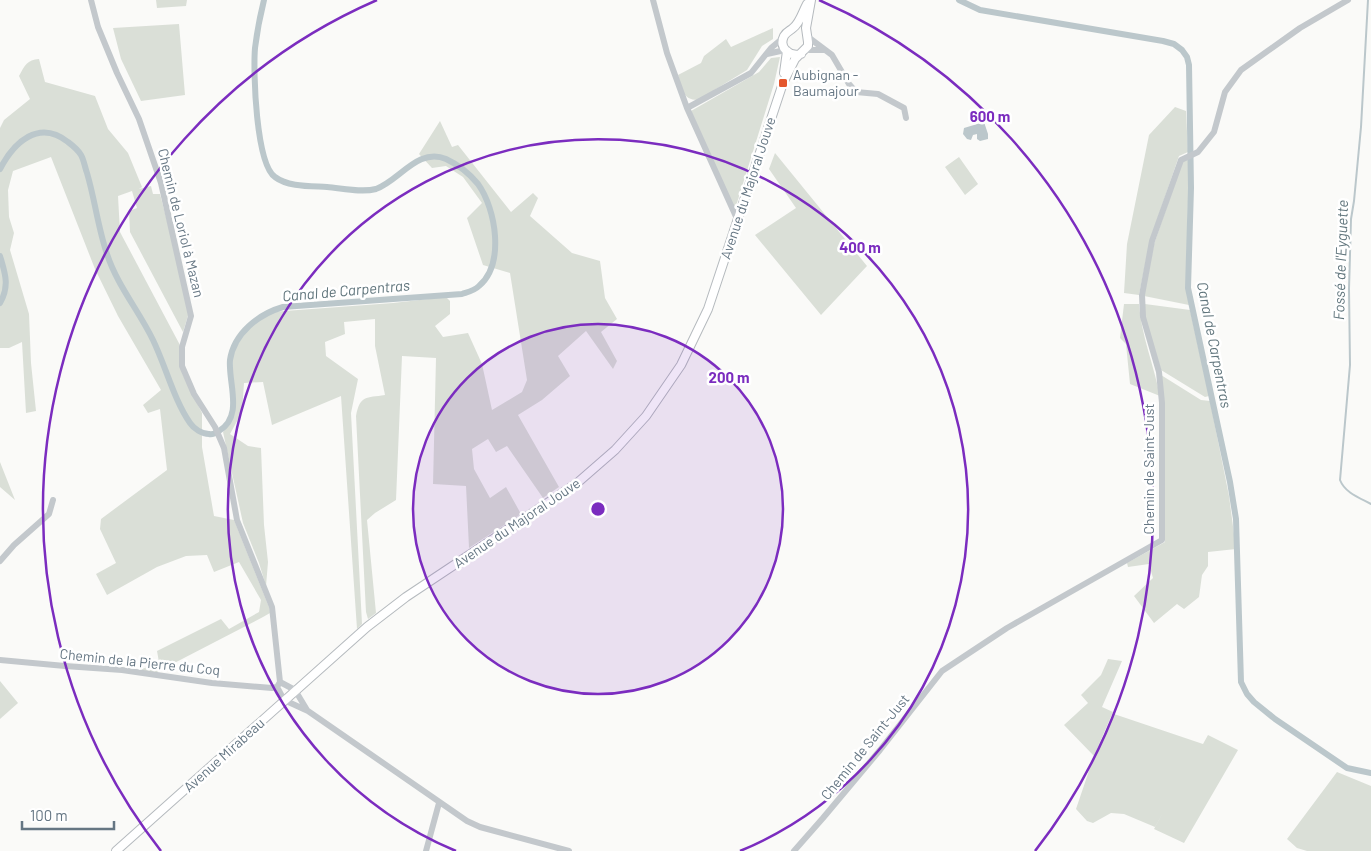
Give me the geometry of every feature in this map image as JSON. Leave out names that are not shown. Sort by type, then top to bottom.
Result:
[{"type":"main road","name":"Avenue du Majoral Jouve","points":[[783,83],[786,50],[782,42],[783,38],[788,31],[793,29],[810,0]]},
{"type":"main road","name":"Avenue du Majoral Jouve","points":[[285,699],[388,610],[576,484],[632,432],[658,400],[693,342],[710,302],[783,83],[790,67],[808,46],[806,22],[810,0]]},
{"type":"main road","points":[[793,29],[798,29],[807,36]]},
{"type":"main road","points":[[786,50],[794,55],[803,52]]},
{"type":"main road","name":"Avenue Mirabeau","points":[[116,851],[285,699]]},
{"type":"street","name":"Chemin de Loriol à Mazan","points":[[91,0],[98,27],[139,119],[161,183],[191,316],[182,347],[182,366],[194,394],[218,432],[227,462],[237,520],[272,607],[279,685],[285,699]]},
{"type":"street","points":[[653,0],[667,53],[687,108],[738,221]]},
{"type":"street","name":"Chemin de Saint-Just","points":[[794,851],[854,781],[942,670],[1007,628],[1162,540],[1162,403],[1159,372],[1143,317],[1142,295],[1152,241],[1181,160],[1198,152],[1214,132],[1225,92],[1241,70],[1300,28],[1348,0]]},
{"type":"street","points":[[807,36],[836,60],[852,89],[856,92],[878,94],[904,108],[906,118]]},
{"type":"street","points":[[687,108],[751,73],[766,54],[783,38]]},
{"type":"street","points":[[766,54],[786,50]]},
{"type":"street","points":[[803,52],[825,50]]},
{"type":"street","points":[[0,560],[49,514],[53,500]]},
{"type":"street","name":"Chemin de la Pierre du Coq","points":[[0,660],[122,670],[212,683],[272,688],[279,685]]},
{"type":"street","points":[[279,685],[295,690],[308,711]]},
{"type":"street","points":[[285,699],[308,711],[467,822],[569,851]]},
{"type":"street","points":[[426,851],[440,803]]},
{"type":"shaded area","points":[[156,0],[187,0],[186,6],[157,8]]},
{"type":"shaded area","points":[[179,24],[185,95],[141,101],[121,59],[113,28]]},
{"type":"shaded area","points":[[773,28],[773,39],[762,46],[747,70],[698,100],[686,96],[678,75],[701,63],[704,56],[726,39],[731,47]]},
{"type":"shaded area","points":[[780,57],[774,84],[736,206],[733,206],[691,111],[759,72],[771,58]]},
{"type":"shaded area","points":[[39,59],[45,82],[95,96],[108,129],[128,153],[142,187],[139,189],[151,186],[153,194],[160,194],[190,309],[183,332],[130,232],[129,211],[137,208],[132,191],[118,196],[120,232],[181,347],[179,354],[183,375],[202,413],[202,447],[214,516],[234,520],[269,607],[270,613],[155,673],[140,670],[159,662],[157,651],[221,619],[229,629],[259,612],[261,600],[239,562],[214,572],[207,555],[186,556],[157,567],[107,595],[96,574],[116,563],[100,529],[101,519],[167,470],[160,409],[148,413],[143,405],[161,390],[118,316],[95,269],[51,157],[13,171],[8,190],[9,217],[14,233],[10,250],[29,314],[31,363],[36,411],[26,413],[22,342],[9,348],[0,348],[0,128],[4,120],[30,99],[19,76],[27,64]]},
{"type":"shaded area","points":[[1175,107],[1186,111],[1188,152],[1179,156],[1150,240],[1139,295],[1124,293],[1127,244],[1149,135]]},
{"type":"shaded area","points":[[440,121],[452,147],[458,145],[511,212],[533,193],[538,198],[530,216],[572,253],[600,261],[605,298],[617,319],[601,332],[617,361],[613,369],[586,331],[558,356],[570,376],[542,400],[518,415],[559,487],[543,498],[507,446],[496,452],[488,439],[472,449],[474,469],[490,498],[506,487],[521,514],[469,548],[466,486],[433,484],[436,358],[402,356],[396,500],[367,520],[376,613],[368,619],[366,612],[356,416],[362,401],[369,397],[385,395],[375,346],[375,319],[344,322],[345,334],[325,342],[326,356],[358,379],[351,413],[362,624],[357,629],[341,396],[272,425],[263,382],[244,383],[242,412],[230,434],[248,446],[261,448],[264,525],[268,562],[266,586],[243,523],[223,432],[231,420],[235,406],[232,360],[235,349],[246,331],[257,319],[271,312],[446,297],[450,301],[450,314],[435,326],[443,337],[468,333],[482,364],[492,410],[522,392],[527,380],[510,273],[483,265],[467,218],[482,203],[463,177],[446,166],[432,168],[419,154]]},
{"type":"shaded area","points":[[984,122],[988,139],[980,141],[977,139],[977,134],[973,135],[971,140],[967,139],[963,134],[964,128]]},
{"type":"shaded area","points":[[775,153],[867,266],[821,315],[755,235],[796,208],[769,169]]},
{"type":"shaded area","points":[[959,157],[978,184],[965,195],[945,167]]},
{"type":"shaded area","points":[[1189,159],[1186,284],[1189,305],[1144,296],[1154,244],[1183,160]]},
{"type":"shaded area","points":[[1124,304],[1139,304],[1142,327],[1160,396],[1130,384],[1126,344],[1120,338]]},
{"type":"shaded area","points":[[1145,304],[1190,310],[1209,396],[1205,397],[1161,370],[1145,317]]},
{"type":"shaded area","points":[[1161,375],[1201,400],[1210,401],[1229,496],[1236,549],[1208,552],[1208,566],[1202,575],[1199,597],[1184,609],[1177,604],[1154,623],[1134,596],[1153,578],[1149,564],[1128,567],[1127,563],[1165,542],[1164,402]]},
{"type":"shaded area","points":[[0,462],[15,500],[0,487]]},
{"type":"shaded area","points":[[1108,659],[1122,661],[1102,707],[1113,712],[1097,749],[1114,714],[1203,744],[1208,735],[1238,750],[1184,843],[1154,829],[1164,811],[1155,827],[1124,814],[1111,813],[1093,823],[1087,821],[1076,809],[1094,756],[1064,725],[1088,703],[1081,695],[1101,675]]},
{"type":"shaded area","points":[[0,681],[18,703],[0,719]]},
{"type":"shaded area","points":[[1337,772],[1371,786],[1371,851],[1307,851],[1297,848],[1287,839]]},
{"type":"waterway","name":"Canal de Carpentras","points":[[0,169],[12,150],[28,137],[37,133],[57,135],[70,143],[80,153],[111,265],[153,340],[184,414],[198,431],[204,433],[212,434],[227,425],[233,408],[230,369],[232,350],[242,333],[265,314],[283,307],[462,294],[477,288],[487,276],[492,264],[495,251],[493,221],[489,207],[478,184],[455,164],[446,159],[426,158],[409,166],[384,185],[376,189],[364,191],[286,183],[275,177],[269,169],[260,137],[255,96],[255,48],[264,0]]},
{"type":"waterway","name":"Canal de Carpentras","points":[[959,0],[980,10],[1163,41],[1174,44],[1187,57],[1189,65],[1191,188],[1188,288],[1230,482],[1236,519],[1241,682],[1247,694],[1254,702],[1275,719],[1347,768],[1371,773]]},
{"type":"waterway","name":"Fossé de l'Eyguette","points":[[1368,0],[1361,127],[1351,219],[1349,289],[1350,365],[1340,480],[1349,492],[1371,504]]},
{"type":"waterway","name":"Canal de Carpentras","points":[[0,256],[6,285],[0,303]]},
{"type":"place","name":"Aubignan - Baumajour","points":[[783,83]]}]
